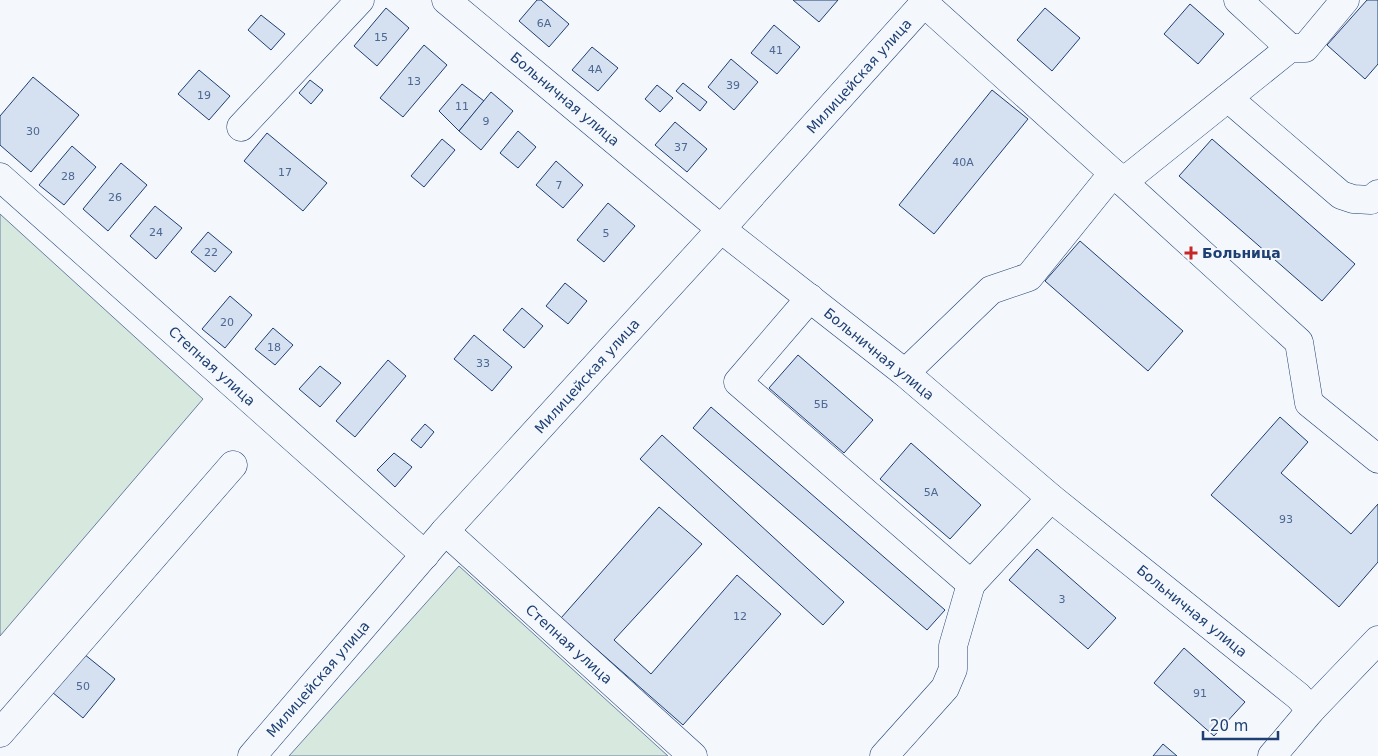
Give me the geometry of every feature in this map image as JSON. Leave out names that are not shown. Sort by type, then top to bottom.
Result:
[{"type":"street","points":[[241,127],[360,0]]},
{"type":"street","name":"Больничная улица","points":[[446,0],[721,229],[905,373],[1051,498],[1298,696],[1311,710]]},
{"type":"street","points":[[1238,0],[1290,48]]},
{"type":"street","points":[[905,373],[991,290],[1029,277],[1118,178],[1228,98],[1290,48],[1305,48],[1345,0]]},
{"type":"street","points":[[925,1],[1299,342],[1309,403],[1378,459]]},
{"type":"street","name":"Милицейская улица","points":[[252,756],[445,531],[721,229],[925,1]]},
{"type":"street","points":[[1228,98],[1341,195],[1353,199],[1371,200],[1378,194]]},
{"type":"street","name":"Степная улица","points":[[0,177],[425,555]]},
{"type":"street","points":[[810,298],[738,382],[972,584]]},
{"type":"street","points":[[0,733],[233,465]]},
{"type":"street","points":[[884,756],[945,688],[952,669],[953,646],[972,584],[1051,498]]},
{"type":"street","name":"Степная улица","points":[[445,531],[693,756]]},
{"type":"street","points":[[1272,756],[1311,710],[1378,640]]},
{"type":"shaded area","points":[[0,214],[203,399],[0,636]]},
{"type":"shaded area","points":[[459,566],[668,756],[289,756]]},
{"type":"building","points":[[537,0],[541,0],[569,24],[549,47],[519,21]]},
{"type":"building","points":[[793,0],[838,0],[819,22]]},
{"type":"building","points":[[1367,0],[1378,0],[1378,64],[1365,79],[1327,45]]},
{"type":"building","points":[[1190,4],[1224,34],[1198,64],[1164,34]]},
{"type":"building","points":[[386,8],[409,28],[377,66],[354,46]]},
{"type":"building","points":[[1045,8],[1080,38],[1052,71],[1017,40]]},
{"type":"building","points":[[261,15],[285,34],[271,50],[248,30]]},
{"type":"building","points":[[774,25],[800,47],[777,74],[751,53]]},
{"type":"building","points":[[424,45],[447,65],[403,117],[380,98]]},
{"type":"building","points":[[592,47],[618,68],[598,91],[572,70]]},
{"type":"building","points":[[731,59],[758,82],[734,110],[708,87]]},
{"type":"building","points":[[199,70],[230,96],[209,120],[178,94]]},
{"type":"building","points":[[33,77],[79,115],[31,172],[0,145],[0,116]]},
{"type":"building","points":[[310,80],[323,90],[311,104],[299,93]]},
{"type":"building","points":[[683,83],[707,102],[700,111],[676,91]]},
{"type":"building","points":[[462,84],[484,101],[459,131],[439,111]]},
{"type":"building","points":[[657,85],[673,98],[660,112],[645,99]]},
{"type":"building","points":[[992,90],[1028,119],[934,234],[899,205]]},
{"type":"building","points":[[491,92],[513,111],[481,150],[459,131]]},
{"type":"building","points":[[675,122],[707,149],[687,172],[655,145]]},
{"type":"building","points":[[518,131],[536,147],[518,168],[500,153]]},
{"type":"building","points":[[267,133],[327,183],[303,211],[244,161]]},
{"type":"building","points":[[442,139],[455,150],[424,187],[411,176]]},
{"type":"building","points":[[1212,139],[1355,264],[1322,301],[1179,176]]},
{"type":"building","points":[[72,146],[96,167],[64,205],[39,185]]},
{"type":"building","points":[[556,161],[583,185],[563,208],[536,185]]},
{"type":"building","points":[[121,163],[147,185],[108,231],[83,209]]},
{"type":"building","points":[[608,203],[635,226],[604,262],[577,240]]},
{"type":"building","points":[[155,206],[182,228],[156,259],[130,236]]},
{"type":"building","points":[[208,232],[232,252],[215,272],[191,252]]},
{"type":"building","points":[[1080,241],[1183,331],[1148,371],[1045,281]]},
{"type":"building","points":[[565,283],[587,301],[568,324],[546,306]]},
{"type":"building","points":[[230,296],[252,315],[225,348],[202,329]]},
{"type":"building","points":[[522,308],[543,326],[524,348],[503,330]]},
{"type":"building","points":[[273,328],[293,345],[275,365],[255,349]]},
{"type":"building","points":[[474,335],[512,367],[492,391],[454,359]]},
{"type":"building","points":[[798,355],[873,420],[844,453],[769,388]]},
{"type":"building","points":[[388,360],[406,376],[355,437],[336,421]]},
{"type":"building","points":[[320,366],[341,383],[320,407],[299,389]]},
{"type":"building","points":[[711,407],[945,610],[927,630],[693,428]]},
{"type":"building","points":[[1280,417],[1308,442],[1281,473],[1351,534],[1378,504],[1378,562],[1339,607],[1211,495]]},
{"type":"building","points":[[425,424],[434,432],[421,448],[411,440]]},
{"type":"building","points":[[662,435],[844,602],[823,625],[640,459]]},
{"type":"building","points":[[911,443],[981,505],[950,539],[880,479]]},
{"type":"building","points":[[394,453],[412,467],[395,487],[377,470]]},
{"type":"building","points":[[659,507],[702,544],[614,640],[651,674],[737,575],[781,614],[683,725],[561,618]]},
{"type":"building","points":[[1037,549],[1116,618],[1088,649],[1009,580]]},
{"type":"building","points":[[1184,648],[1245,702],[1214,736],[1154,683]]},
{"type":"building","points":[[84,654],[115,679],[83,718],[52,692]]},
{"type":"building","points":[[1163,744],[1177,756],[1153,756]]},
{"type":"place","name":"Больница","points":[[1191,253]]}]
